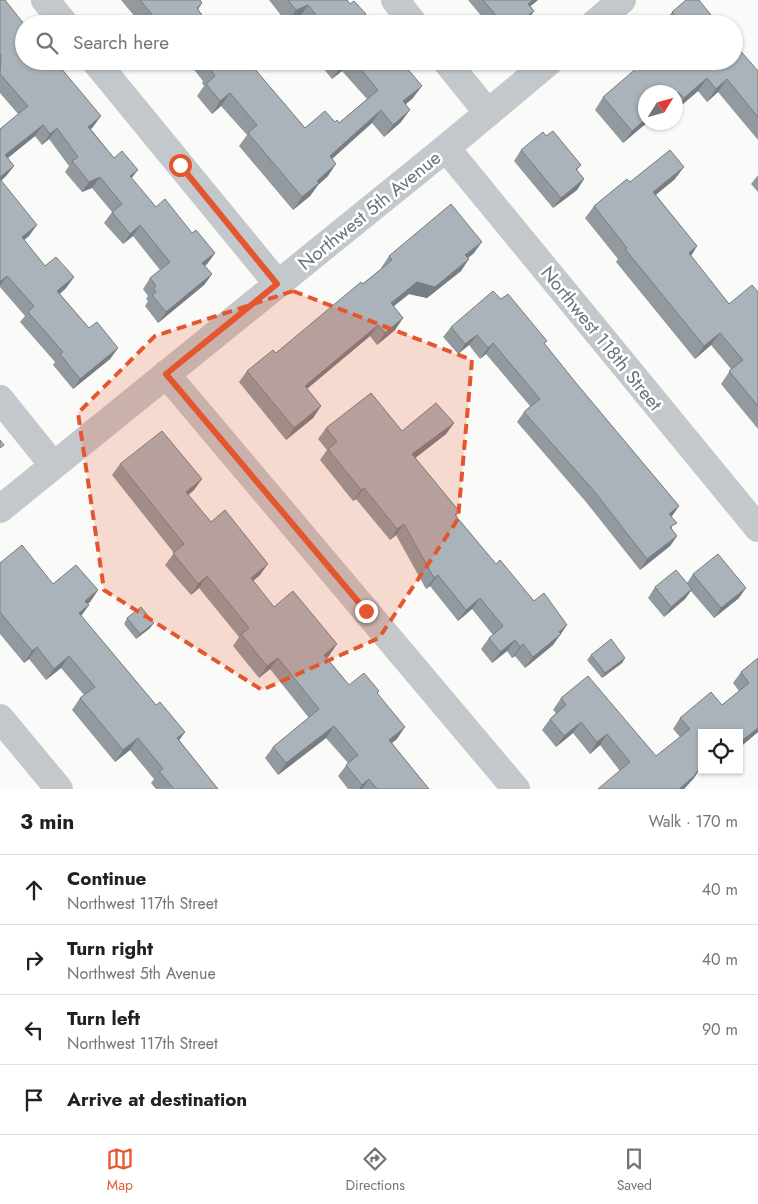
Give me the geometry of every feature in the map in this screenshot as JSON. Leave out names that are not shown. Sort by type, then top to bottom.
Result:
[{"type":"street","points":[[45,0],[57,15]]},
{"type":"street","points":[[395,0],[407,15]]},
{"type":"street","points":[[604,15],[622,0]]},
{"type":"street","points":[[102,70],[277,284]]},
{"type":"street","points":[[453,70],[488,113]]},
{"type":"street","name":"Northwest 5th Avenue","points":[[0,509],[446,148],[539,70]]},
{"type":"street","name":"Northwest 118th Street","points":[[446,148],[758,528]]},
{"type":"street","points":[[166,374],[516,789]]},
{"type":"street","points":[[0,399],[54,465]]},
{"type":"street","points":[[0,718],[59,789]]},
{"type":"highlighted area","points":[[293,291],[472,360],[458,519],[379,638],[262,690],[104,590],[78,413],[155,336]]},
{"type":"building","points":[[0,0],[5,0],[17,15],[15,15],[15,70],[63,70],[101,116],[88,127],[114,158],[122,151],[138,170],[130,176],[156,207],[165,199],[192,233],[196,230],[215,253],[202,263],[212,274],[166,312],[152,295],[156,292],[153,288],[156,286],[150,278],[170,262],[140,225],[130,234],[112,212],[122,204],[100,177],[89,182],[72,161],[78,157],[57,128],[50,134],[43,125],[5,155],[14,166],[0,177],[0,129],[28,106],[0,74]]},
{"type":"building","points":[[140,0],[200,0],[202,3],[197,8],[202,15],[152,15]]},
{"type":"building","points":[[288,0],[347,0],[350,4],[354,1],[366,14],[316,15],[308,5],[296,10]]},
{"type":"building","points":[[483,0],[533,0],[528,4],[534,11],[529,15],[496,15]]},
{"type":"building","points":[[686,0],[699,0],[711,15],[674,15],[672,12]]},
{"type":"building","points":[[743,54],[758,71],[758,117],[727,79],[716,89],[707,78],[684,98],[683,85],[638,85],[638,126],[632,131],[603,97],[634,70],[743,70]]},
{"type":"building","points":[[211,70],[256,70],[305,128],[325,111],[335,122],[337,120],[339,123],[378,90],[361,70],[409,70],[422,86],[403,101],[410,110],[393,125],[381,110],[330,156],[336,164],[317,181],[319,183],[302,197],[248,133],[257,125],[230,93],[220,101],[206,84],[215,76]]},
{"type":"building","points":[[553,131],[581,165],[576,169],[584,179],[561,198],[521,150],[543,132],[546,136]]},
{"type":"building","points":[[670,150],[684,167],[653,192],[697,246],[689,253],[729,304],[752,285],[758,292],[758,406],[729,371],[743,360],[720,333],[704,346],[625,249],[627,248],[594,206],[627,179],[630,182]]},
{"type":"building","points":[[0,179],[37,225],[22,237],[45,266],[56,257],[74,277],[57,291],[89,328],[97,322],[118,348],[80,379],[60,354],[63,352],[28,312],[34,306],[7,276],[0,280]]},
{"type":"building","points":[[451,204],[482,242],[465,255],[469,259],[435,287],[417,282],[391,303],[403,318],[385,333],[378,325],[305,386],[321,406],[294,428],[247,371],[273,350],[276,353],[361,282],[363,284],[392,260],[389,256]]},
{"type":"building","points":[[493,291],[501,299],[508,294],[547,341],[544,343],[576,383],[679,506],[669,514],[677,523],[670,527],[677,536],[647,559],[594,491],[524,412],[540,399],[493,343],[488,348],[477,335],[465,344],[451,327]]},
{"type":"building","points":[[371,393],[402,431],[436,403],[454,423],[412,454],[459,511],[455,515],[496,564],[500,560],[534,601],[544,593],[567,625],[559,632],[561,634],[533,657],[523,644],[520,647],[515,640],[500,652],[489,638],[503,626],[480,598],[466,610],[438,575],[434,578],[404,524],[397,529],[364,488],[361,490],[328,449],[337,442],[326,428]]},
{"type":"building","points":[[162,431],[202,479],[186,492],[211,522],[225,510],[268,564],[251,578],[274,607],[293,591],[337,644],[324,655],[349,685],[364,673],[379,691],[377,693],[405,727],[389,740],[429,789],[377,789],[369,779],[362,785],[346,765],[358,755],[334,726],[286,763],[273,747],[319,709],[278,658],[267,666],[241,634],[249,628],[207,576],[198,584],[173,553],[184,544],[120,464]]},
{"type":"building","points":[[0,440],[4,445],[0,448]]},
{"type":"building","points":[[22,545],[53,584],[76,565],[98,590],[85,601],[89,605],[79,613],[156,705],[160,702],[185,732],[177,738],[218,789],[174,789],[159,771],[163,769],[138,738],[123,750],[80,698],[95,687],[69,656],[54,669],[37,647],[32,651],[0,612],[0,563]]},
{"type":"building","points":[[718,554],[746,588],[721,608],[693,574]]},
{"type":"building","points":[[676,570],[692,589],[671,607],[655,587]]},
{"type":"building","points":[[141,607],[154,623],[140,634],[127,618]]},
{"type":"building","points":[[611,639],[625,658],[605,673],[591,655]]},
{"type":"building","points":[[758,658],[758,728],[743,740],[743,729],[698,729],[698,771],[679,789],[598,789],[630,762],[607,734],[597,742],[581,722],[564,736],[550,719],[566,705],[561,698],[588,676],[656,756],[690,729],[680,718],[711,692],[722,705],[749,683],[741,672]]},
{"type":"route","points":[[180,165],[277,284],[166,374],[366,611]]}]
